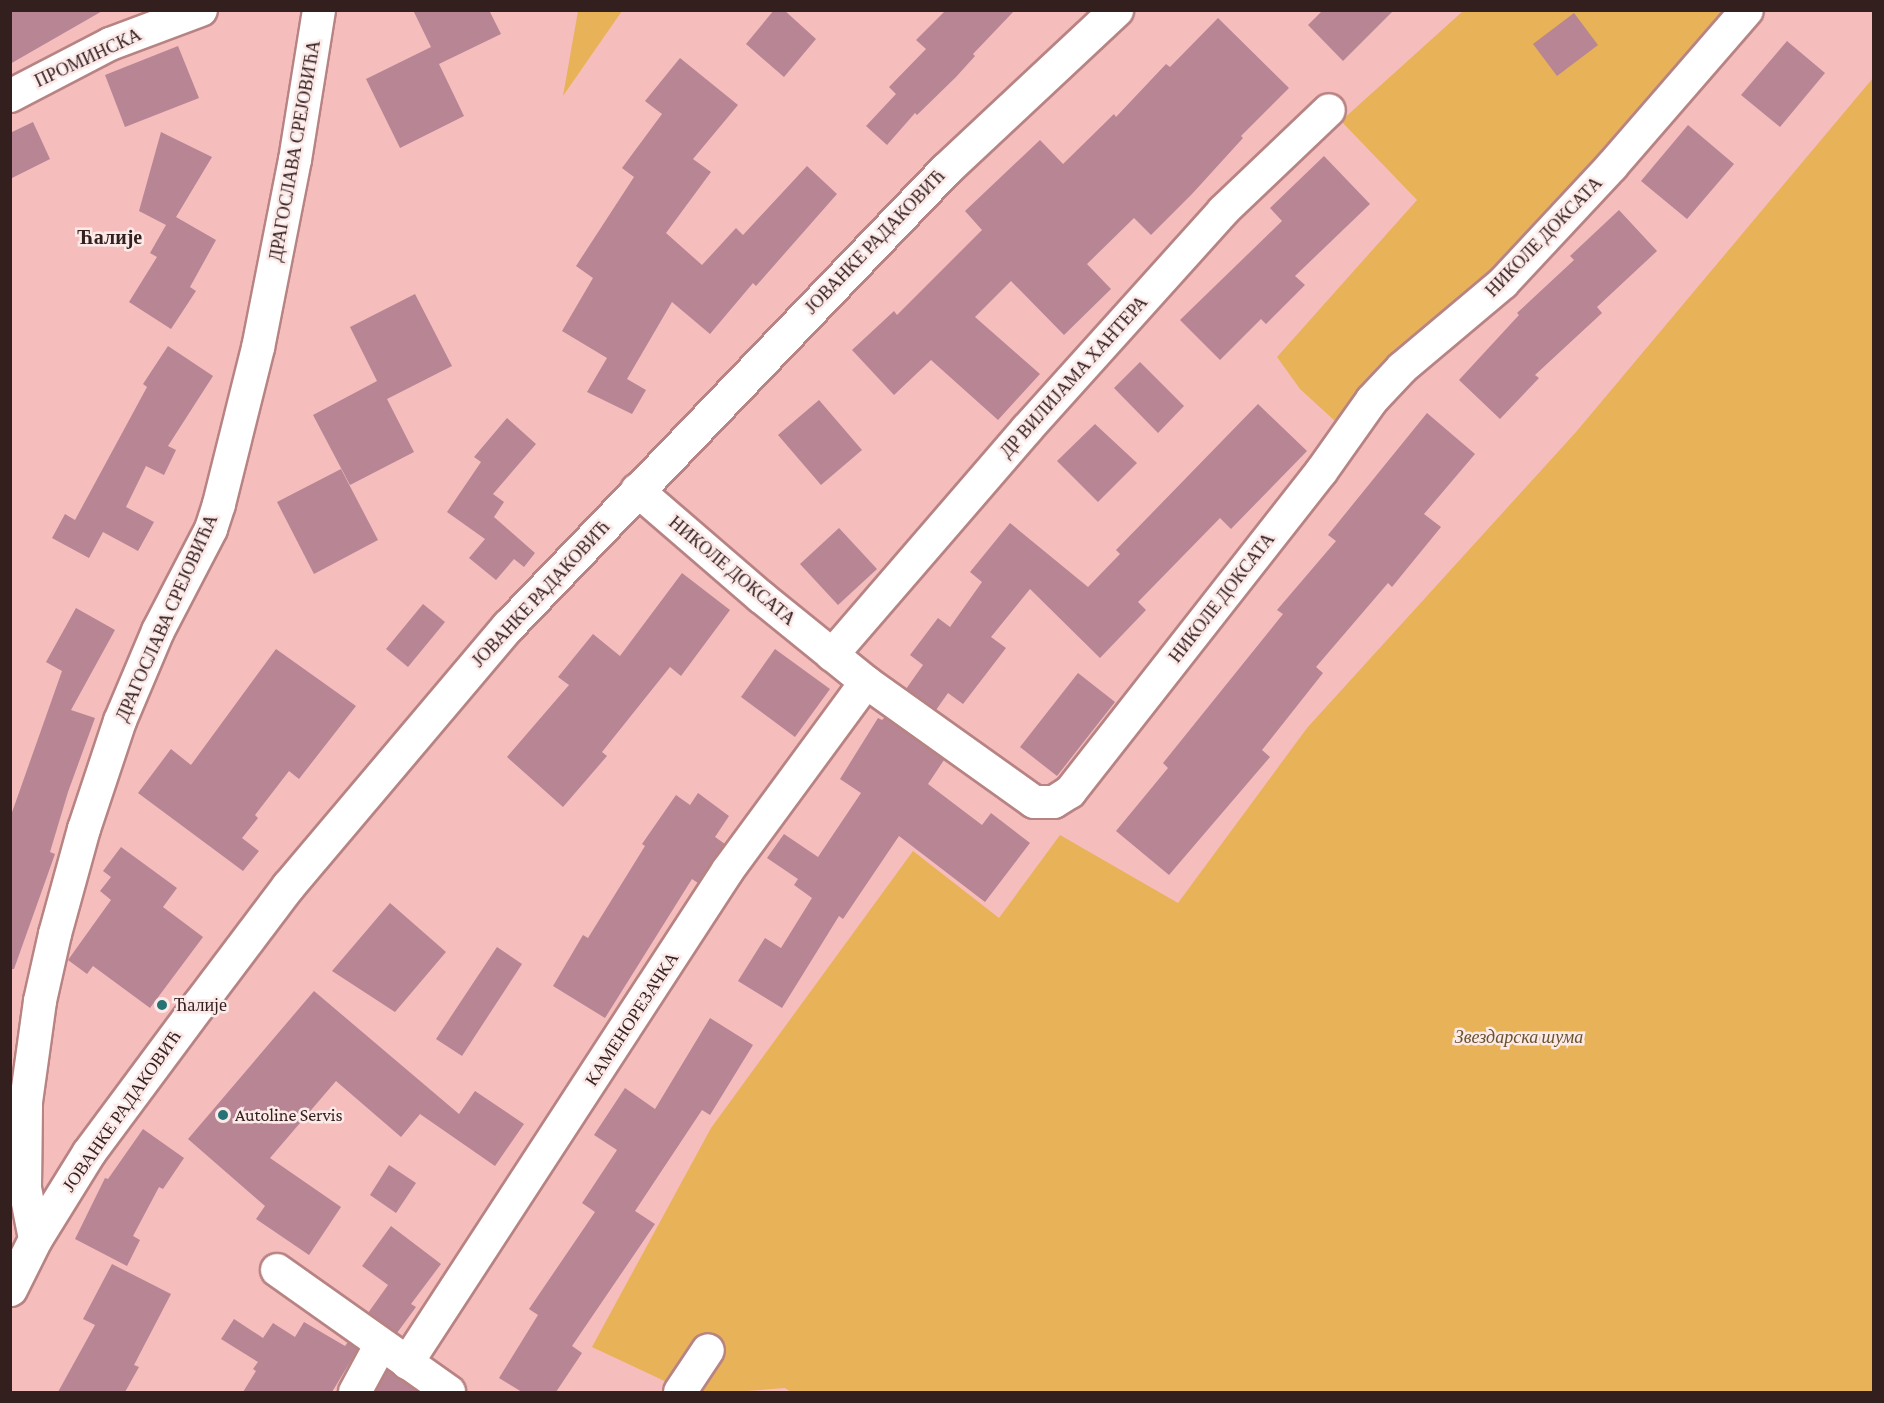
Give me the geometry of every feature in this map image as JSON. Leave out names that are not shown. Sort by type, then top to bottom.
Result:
[{"type":"main road","name":"ЈОВАНКЕ РАДАКОВИЋ","points":[[23,1233],[288,886],[508,626],[946,169],[1116,10]]},
{"type":"main road","points":[[10,1289],[23,1233]]},
{"type":"street","name":"ПРОМИНСКА","points":[[10,96],[110,44],[201,10]]},
{"type":"street","name":"ДРАГОСЛАВА СРЕЈОВИЋА","points":[[23,1233],[26,1102],[40,1001],[55,934],[84,829],[120,721],[158,631],[211,529],[219,504],[258,348],[295,160],[319,10]]},
{"type":"street","name":"НИКОЛЕ ДОКСАТА","points":[[637,490],[866,682],[1034,801],[1054,802],[1070,792],[1321,472],[1371,400],[1402,368],[1503,283],[1612,166],[1747,10]]},
{"type":"street","name":"ДР ВИЛИЈАМА ХАНТЕРА","points":[[832,655],[1027,429],[1223,211],[1329,110]]},
{"type":"street","name":"КАМЕНОРЕЗАЧКА","points":[[407,1364],[728,870],[866,682]]},
{"type":"street","points":[[277,1270],[380,1346],[449,1392]]},
{"type":"street","points":[[355,1392],[380,1346]]},
{"type":"street","points":[[680,1392],[708,1350]]},
{"type":"green space","points":[[578,11],[622,11],[563,96]]},
{"type":"green space","points":[[1463,11],[1747,11],[1347,432],[1300,389],[1277,357],[1417,200],[1341,121]]},
{"type":"green space","name":"Звездарска шума","points":[[1873,78],[1873,1392],[791,1392],[785,1388],[734,1392],[688,1392],[592,1347],[711,1128],[913,851],[999,918],[1060,835],[1178,903],[1307,728],[1576,432]]},
{"type":"building","points":[[10,10],[104,10],[10,64]]},
{"type":"building","points":[[413,10],[489,10],[501,34],[439,64],[464,116],[400,148],[366,79],[431,47]]},
{"type":"building","points":[[774,10],[784,10],[816,39],[784,77],[746,44]]},
{"type":"building","points":[[946,10],[1015,10],[973,54],[975,56],[956,77],[917,115],[915,113],[887,145],[866,126],[896,94],[889,87],[926,49],[916,40]]},
{"type":"building","points":[[1323,10],[1394,10],[1343,61],[1308,25]]},
{"type":"building","points":[[1574,13],[1598,45],[1557,76],[1533,44]]},
{"type":"building","points":[[1218,18],[1289,88],[1241,136],[1243,138],[1151,235],[1134,218],[1087,264],[1111,289],[1064,335],[1011,281],[975,317],[1040,374],[998,420],[931,360],[894,395],[852,350],[894,311],[897,315],[982,230],[965,211],[1040,140],[1063,164],[1114,114],[1116,117],[1166,64],[1170,67]]},
{"type":"building","points":[[1787,41],[1825,73],[1780,127],[1741,95]]},
{"type":"building","points":[[178,46],[199,98],[125,127],[105,75]]},
{"type":"building","points":[[680,58],[738,105],[693,159],[711,172],[666,233],[702,265],[736,228],[743,235],[807,166],[837,194],[756,286],[753,283],[710,334],[672,302],[627,379],[646,390],[632,414],[587,392],[607,358],[562,331],[593,278],[576,266],[634,177],[622,168],[662,114],[645,101]]},
{"type":"building","points":[[33,122],[50,159],[10,179],[10,133]]},
{"type":"building","points":[[1688,125],[1734,164],[1687,219],[1641,181]]},
{"type":"building","points":[[161,132],[212,157],[176,217],[216,240],[190,287],[196,291],[171,329],[129,302],[157,257],[150,253],[166,225],[139,211]]},
{"type":"building","points":[[1324,156],[1370,204],[1295,276],[1305,285],[1266,324],[1261,319],[1220,360],[1180,320],[1282,221],[1270,208]]},
{"type":"building","points":[[1619,210],[1657,251],[1597,307],[1602,313],[1535,375],[1539,378],[1500,419],[1459,380],[1519,315],[1517,313],[1574,260],[1570,256]]},
{"type":"building","points":[[415,294],[452,366],[387,399],[414,452],[350,485],[313,415],[377,381],[350,327]]},
{"type":"building","points":[[168,346],[213,376],[168,446],[176,450],[164,475],[146,466],[126,507],[154,522],[138,551],[103,532],[89,558],[52,538],[65,514],[75,520],[147,387],[143,384]]},
{"type":"building","points":[[1140,362],[1184,406],[1158,433],[1114,388]]},
{"type":"building","points":[[819,400],[862,450],[821,485],[778,435]]},
{"type":"building","points":[[1258,404],[1307,451],[1231,529],[1220,518],[1138,602],[1146,610],[1100,658],[1030,589],[991,637],[1006,648],[963,704],[948,693],[936,710],[906,689],[923,665],[910,655],[938,618],[950,627],[982,582],[970,572],[1010,523],[1088,587],[1120,554],[1116,550]]},
{"type":"building","points":[[1427,413],[1475,454],[1424,514],[1441,527],[1392,587],[1388,583],[1316,667],[1323,673],[1262,750],[1270,757],[1169,875],[1116,831],[1168,768],[1163,763],[1283,614],[1277,610],[1336,541],[1328,535]]},
{"type":"building","points":[[507,418],[536,444],[493,494],[504,502],[494,517],[535,553],[524,567],[514,559],[496,580],[469,558],[485,539],[447,512],[481,462],[474,457]]},
{"type":"building","points":[[1095,424],[1137,463],[1098,502],[1057,461]]},
{"type":"building","points":[[341,469],[378,540],[314,574],[277,502]]},
{"type":"building","points":[[839,528],[877,569],[838,605],[800,564]]},
{"type":"building","points":[[682,573],[730,610],[681,676],[670,667],[602,752],[607,756],[563,807],[507,757],[569,685],[558,677],[593,634],[620,656]]},
{"type":"building","points":[[423,604],[445,622],[408,667],[386,649]]},
{"type":"building","points":[[76,608],[115,630],[71,710],[95,718],[68,792],[50,852],[55,854],[14,969],[10,969],[10,818],[62,671],[46,662]]},
{"type":"building","points":[[276,649],[356,706],[299,779],[289,771],[255,815],[258,818],[242,838],[259,851],[243,871],[138,793],[171,749],[191,765]]},
{"type":"building","points":[[775,649],[830,689],[795,737],[741,697]]},
{"type":"building","points":[[1078,673],[1115,702],[1057,776],[1020,747]]},
{"type":"building","points":[[885,717],[944,760],[928,784],[982,825],[991,813],[1030,843],[985,902],[899,836],[843,919],[839,916],[782,1008],[738,981],[765,938],[781,948],[812,898],[794,885],[798,879],[767,858],[784,834],[818,857],[861,793],[840,779],[878,718],[882,720]]},
{"type":"building","points":[[698,793],[729,816],[715,837],[725,844],[698,883],[692,879],[605,1018],[553,986],[583,935],[588,938],[645,846],[642,844],[676,795],[690,805]]},
{"type":"building","points":[[121,847],[177,888],[163,907],[203,937],[150,1008],[93,966],[87,974],[68,960],[111,900],[100,891],[111,877],[103,871]]},
{"type":"building","points":[[390,903],[446,952],[395,1012],[332,971]]},
{"type":"building","points":[[497,947],[522,964],[462,1056],[436,1039]]},
{"type":"building","points":[[314,991],[459,1114],[475,1091],[524,1124],[495,1166],[420,1114],[401,1137],[336,1081],[270,1158],[341,1207],[309,1255],[256,1219],[265,1206],[188,1139]]},
{"type":"building","points":[[710,1018],[753,1045],[710,1115],[702,1110],[635,1211],[655,1224],[572,1346],[582,1353],[556,1392],[522,1392],[499,1378],[538,1315],[529,1309],[595,1212],[582,1203],[617,1150],[594,1135],[625,1088],[655,1109]]},
{"type":"building","points":[[143,1129],[184,1158],[163,1189],[159,1187],[133,1236],[140,1240],[127,1266],[75,1239],[105,1178],[108,1179]]},
{"type":"building","points":[[389,1165],[416,1183],[396,1213],[370,1195]]},
{"type":"building","points":[[391,1226],[441,1264],[411,1304],[416,1307],[397,1333],[368,1313],[388,1285],[362,1266]]},
{"type":"building","points":[[112,1264],[171,1294],[134,1365],[139,1367],[125,1392],[58,1392],[95,1325],[83,1319]]},
{"type":"building","points":[[234,1319],[263,1338],[273,1323],[295,1337],[304,1322],[345,1346],[348,1342],[358,1349],[332,1392],[243,1392],[256,1371],[253,1369],[258,1362],[221,1339]]},
{"type":"building","points":[[387,1370],[397,1378],[419,1392],[375,1392]]},
{"type":"place","name":"Ћалије","points":[[162,1005]]},
{"type":"place","name":"Autoline Servis","points":[[223,1115]]},
{"type":"district","name":"Ћалије","points":[[110,237]]}]
